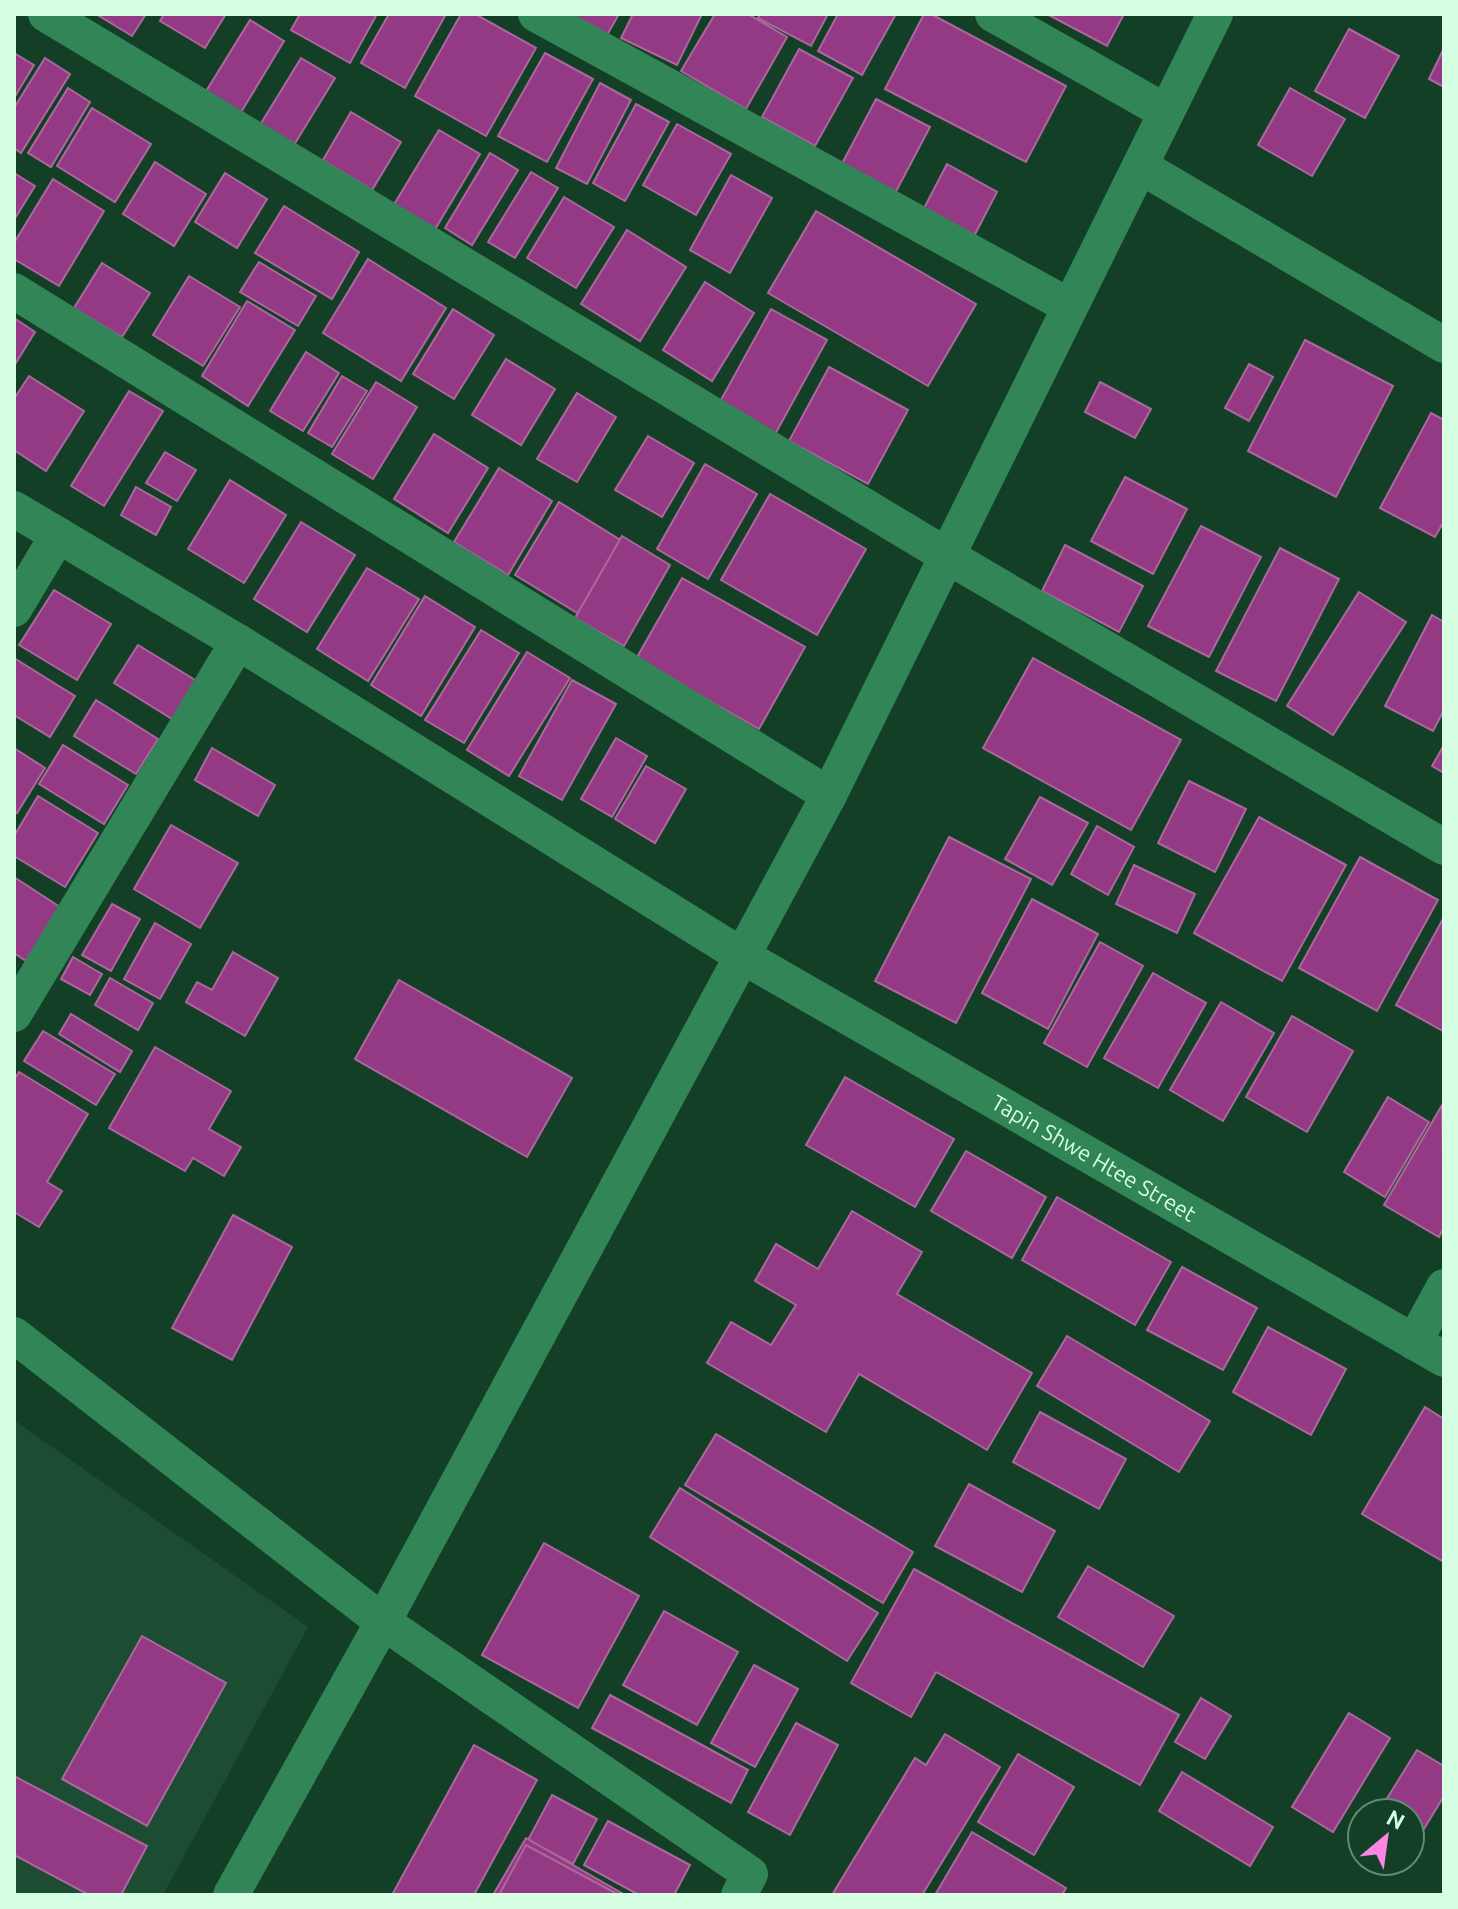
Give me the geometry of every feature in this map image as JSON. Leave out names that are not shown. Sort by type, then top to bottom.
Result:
[{"type":"street","points":[[46,14],[949,557],[1444,847]]},
{"type":"street","points":[[536,14],[1069,306]]},
{"type":"street","points":[[993,14],[1166,112]]},
{"type":"street","points":[[231,1895],[383,1622],[829,795],[1215,14]]},
{"type":"street","points":[[1140,166],[1444,345]]},
{"type":"street","points":[[14,291],[829,795]]},
{"type":"street","name":"Tapin Shwe Htee Street","points":[[14,509],[238,642],[744,957],[1429,1350]]},
{"type":"street","points":[[14,609],[58,535]]},
{"type":"street","points":[[14,1014],[238,642]]},
{"type":"street","points":[[1429,1350],[1444,1287]]},
{"type":"street","points":[[14,1335],[383,1622],[750,1874],[739,1895]]},
{"type":"shaded area","points":[[14,1420],[308,1627],[163,1895],[14,1895]]},
{"type":"building","points":[[96,14],[146,14],[132,36]]},
{"type":"building","points":[[164,14],[226,14],[205,48],[160,21]]},
{"type":"building","points":[[300,14],[377,14],[350,63],[291,30]]},
{"type":"building","points":[[389,14],[446,14],[405,88],[361,63]]},
{"type":"building","points":[[461,14],[475,14],[536,48],[486,136],[415,96]]},
{"type":"building","points":[[565,14],[619,14],[606,37]]},
{"type":"building","points":[[633,14],[702,14],[677,65],[621,38]]},
{"type":"building","points":[[715,14],[748,14],[787,37],[746,109],[681,71]]},
{"type":"building","points":[[760,14],[828,14],[811,46],[758,18]]},
{"type":"building","points":[[838,14],[896,14],[862,75],[818,51]]},
{"type":"building","points":[[924,14],[931,14],[1066,86],[1026,162],[885,89]]},
{"type":"building","points":[[1047,14],[1124,14],[1107,46]]},
{"type":"building","points":[[250,20],[284,41],[240,114],[205,93]]},
{"type":"building","points":[[1349,29],[1399,56],[1365,118],[1315,91]]},
{"type":"building","points":[[1444,48],[1444,87],[1429,79]]},
{"type":"building","points":[[799,49],[853,78],[815,146],[762,117]]},
{"type":"building","points":[[14,53],[34,65],[14,98]]},
{"type":"building","points":[[545,53],[593,79],[547,162],[498,136]]},
{"type":"building","points":[[45,58],[70,74],[21,153],[14,148],[14,108]]},
{"type":"building","points":[[301,58],[335,78],[294,145],[260,125]]},
{"type":"building","points":[[600,83],[631,100],[587,184],[556,168]]},
{"type":"building","points":[[68,88],[90,102],[51,167],[28,153]]},
{"type":"building","points":[[1290,88],[1345,119],[1312,176],[1258,145]]},
{"type":"building","points":[[876,99],[930,127],[891,201],[837,173]]},
{"type":"building","points":[[636,104],[669,122],[625,201],[593,183]]},
{"type":"building","points":[[92,108],[151,144],[115,202],[57,166]]},
{"type":"building","points":[[351,112],[401,142],[372,190],[323,160]]},
{"type":"building","points":[[677,124],[731,154],[696,215],[643,185]]},
{"type":"building","points":[[439,130],[480,154],[431,236],[390,211]]},
{"type":"building","points":[[490,153],[518,170],[472,245],[445,228]]},
{"type":"building","points":[[155,162],[206,194],[174,246],[123,214]]},
{"type":"building","points":[[947,164],[997,192],[972,240],[922,212]]},
{"type":"building","points":[[531,172],[558,188],[515,258],[488,242]]},
{"type":"building","points":[[14,173],[35,186],[14,220]]},
{"type":"building","points":[[225,173],[267,199],[237,248],[195,222]]},
{"type":"building","points":[[731,175],[772,198],[730,273],[690,250]]},
{"type":"building","points":[[53,179],[104,211],[59,286],[14,259],[14,243]]},
{"type":"building","points":[[564,197],[614,227],[576,288],[527,258]]},
{"type":"building","points":[[284,206],[359,252],[332,299],[255,253]]},
{"type":"building","points":[[816,211],[976,304],[928,386],[768,293]]},
{"type":"building","points":[[627,230],[686,267],[640,341],[581,304]]},
{"type":"building","points":[[368,259],[446,308],[401,381],[323,333]]},
{"type":"building","points":[[259,262],[316,296],[298,326],[240,292]]},
{"type":"building","points":[[102,263],[150,293],[122,337],[74,308]]},
{"type":"building","points":[[189,276],[240,307],[203,366],[153,335]]},
{"type":"building","points":[[705,282],[754,313],[712,381],[663,350]]},
{"type":"building","points":[[247,301],[295,330],[248,406],[202,376]]},
{"type":"building","points":[[453,309],[494,335],[454,399],[413,374]]},
{"type":"building","points":[[771,309],[827,340],[773,438],[717,407]]},
{"type":"building","points":[[14,318],[35,332],[14,366]]},
{"type":"building","points":[[1305,340],[1393,386],[1336,497],[1248,451]]},
{"type":"building","points":[[306,352],[339,373],[303,431],[270,411]]},
{"type":"building","points":[[506,359],[555,389],[521,445],[472,415]]},
{"type":"building","points":[[1249,364],[1273,377],[1249,421],[1225,408]]},
{"type":"building","points":[[829,367],[908,410],[868,484],[789,441]]},
{"type":"building","points":[[29,376],[84,411],[46,471],[14,450],[14,399]]},
{"type":"building","points":[[342,376],[367,391],[332,447],[308,433]]},
{"type":"building","points":[[376,382],[417,407],[373,479],[332,454]]},
{"type":"building","points":[[1100,382],[1151,409],[1135,438],[1085,412]]},
{"type":"building","points":[[129,391],[163,411],[104,506],[71,486]]},
{"type":"building","points":[[577,393],[616,417],[577,482],[537,459]]},
{"type":"building","points":[[1431,413],[1444,420],[1444,521],[1435,537],[1380,508]]},
{"type":"building","points":[[434,434],[488,468],[448,533],[394,499]]},
{"type":"building","points":[[648,436],[694,463],[662,517],[615,490]]},
{"type":"building","points":[[165,452],[196,470],[177,501],[146,483]]},
{"type":"building","points":[[705,464],[757,494],[708,579],[657,549]]},
{"type":"building","points":[[499,468],[552,501],[508,575],[454,542]]},
{"type":"building","points":[[1125,477],[1187,509],[1153,574],[1091,541]]},
{"type":"building","points":[[230,480],[286,515],[244,583],[188,549]]},
{"type":"building","points":[[136,487],[171,507],[156,535],[121,515]]},
{"type":"building","points":[[770,494],[866,549],[817,635],[721,580]]},
{"type":"building","points":[[559,502],[627,544],[582,616],[515,575]]},
{"type":"building","points":[[301,522],[355,555],[307,632],[254,599]]},
{"type":"building","points":[[1201,526],[1261,557],[1209,657],[1148,626]]},
{"type":"building","points":[[622,536],[670,565],[624,646],[575,618]]},
{"type":"building","points":[[1065,545],[1143,586],[1119,632],[1042,591]]},
{"type":"building","points":[[1280,548],[1339,579],[1276,701],[1216,671]]},
{"type":"building","points":[[367,568],[419,599],[368,681],[317,649]]},
{"type":"building","points":[[682,578],[805,647],[759,729],[636,659]]},
{"type":"building","points":[[54,590],[111,624],[77,680],[19,645]]},
{"type":"building","points":[[1359,592],[1406,622],[1333,735],[1287,706]]},
{"type":"building","points":[[425,596],[475,627],[421,716],[371,685]]},
{"type":"building","points":[[1432,615],[1444,622],[1444,710],[1433,731],[1385,706]]},
{"type":"building","points":[[481,630],[519,653],[464,743],[425,720]]},
{"type":"building","points":[[138,645],[200,683],[177,722],[114,683]]},
{"type":"building","points":[[527,652],[570,678],[509,776],[467,750]]},
{"type":"building","points":[[14,658],[75,696],[50,737],[14,715]]},
{"type":"building","points":[[1033,658],[1181,740],[1131,830],[983,748]]},
{"type":"building","points":[[572,680],[616,704],[562,800],[519,776]]},
{"type":"building","points":[[96,700],[158,739],[136,774],[74,736]]},
{"type":"building","points":[[616,738],[647,756],[612,817],[581,799]]},
{"type":"building","points":[[63,745],[128,785],[104,824],[39,784]]},
{"type":"building","points":[[1444,745],[1444,773],[1432,766]]},
{"type":"building","points":[[14,748],[45,768],[17,813],[14,811]]},
{"type":"building","points":[[212,748],[275,785],[258,816],[195,780]]},
{"type":"building","points":[[646,766],[686,789],[655,843],[615,819]]},
{"type":"building","points":[[1189,781],[1246,809],[1215,872],[1158,843]]},
{"type":"building","points":[[38,796],[98,833],[65,887],[14,856],[14,836]]},
{"type":"building","points":[[1040,797],[1088,823],[1052,885],[1005,859]]},
{"type":"building","points":[[1259,817],[1346,865],[1282,981],[1194,933]]},
{"type":"building","points":[[171,825],[238,863],[200,928],[134,889]]},
{"type":"building","points":[[1097,826],[1134,847],[1108,895],[1071,874]]},
{"type":"building","points":[[949,837],[1031,879],[956,1023],[875,981]]},
{"type":"building","points":[[1360,857],[1438,900],[1377,1011],[1299,968]]},
{"type":"building","points":[[1134,865],[1195,894],[1177,933],[1116,904]]},
{"type":"building","points":[[14,877],[60,907],[26,961],[14,953]]},
{"type":"building","points":[[1032,899],[1098,934],[1048,1029],[982,993]]},
{"type":"building","points":[[112,904],[140,919],[111,971],[82,955]]},
{"type":"building","points":[[1444,917],[1444,1030],[1443,1031],[1396,1005]]},
{"type":"building","points":[[155,923],[191,944],[160,999],[124,979]]},
{"type":"building","points":[[1100,942],[1143,966],[1087,1067],[1044,1043]]},
{"type":"building","points":[[233,952],[278,978],[245,1036],[186,1002],[197,982],[212,990]]},
{"type":"building","points":[[73,957],[102,974],[90,995],[61,979]]},
{"type":"building","points":[[1153,973],[1206,1003],[1158,1088],[1104,1058]]},
{"type":"building","points":[[110,978],[153,1003],[138,1030],[95,1005]]},
{"type":"building","points":[[399,980],[572,1078],[527,1157],[355,1059]]},
{"type":"building","points":[[1221,1002],[1274,1033],[1223,1121],[1170,1090]]},
{"type":"building","points":[[71,1014],[132,1051],[120,1072],[59,1034]]},
{"type":"building","points":[[1292,1016],[1353,1051],[1307,1132],[1246,1097]]},
{"type":"building","points":[[43,1031],[115,1074],[96,1105],[24,1061]]},
{"type":"building","points":[[155,1047],[231,1091],[209,1129],[241,1147],[224,1176],[193,1158],[185,1171],[109,1128]]},
{"type":"building","points":[[19,1072],[88,1114],[47,1182],[62,1191],[39,1227],[14,1212],[14,1080]]},
{"type":"building","points":[[845,1077],[954,1139],[915,1207],[806,1145]]},
{"type":"building","points":[[1388,1097],[1429,1122],[1385,1197],[1344,1172]]},
{"type":"building","points":[[1442,1105],[1444,1227],[1439,1237],[1384,1205]]},
{"type":"building","points":[[966,1151],[1046,1197],[1012,1258],[931,1211]]},
{"type":"building","points":[[1057,1197],[1171,1262],[1135,1325],[1022,1260]]},
{"type":"building","points":[[852,1211],[922,1252],[897,1294],[1032,1373],[987,1450],[859,1374],[826,1432],[707,1363],[731,1322],[771,1345],[796,1305],[755,1281],[776,1244],[818,1269]]},
{"type":"building","points":[[233,1215],[292,1247],[232,1360],[172,1328]]},
{"type":"building","points":[[1182,1267],[1257,1308],[1223,1370],[1147,1330]]},
{"type":"building","points":[[1268,1327],[1346,1369],[1311,1435],[1233,1392]]},
{"type":"building","points":[[1067,1336],[1210,1421],[1179,1472],[1037,1386]]},
{"type":"building","points":[[1425,1407],[1444,1419],[1444,1562],[1362,1514]]},
{"type":"building","points":[[1040,1412],[1126,1459],[1099,1509],[1013,1462]]},
{"type":"building","points":[[716,1434],[913,1552],[883,1603],[685,1485]]},
{"type":"building","points":[[969,1484],[1055,1531],[1022,1592],[935,1546]]},
{"type":"building","points":[[680,1488],[878,1613],[847,1661],[650,1537]]},
{"type":"building","points":[[544,1543],[639,1596],[578,1708],[482,1655]]},
{"type":"building","points":[[1088,1566],[1174,1616],[1143,1667],[1058,1617]]},
{"type":"building","points":[[914,1569],[1179,1715],[1140,1785],[936,1672],[911,1717],[851,1683]]},
{"type":"building","points":[[664,1611],[738,1652],[697,1725],[623,1685]]},
{"type":"building","points":[[142,1636],[226,1683],[147,1826],[62,1779]]},
{"type":"building","points":[[754,1665],[798,1689],[755,1767],[711,1743]]},
{"type":"building","points":[[610,1695],[748,1770],[731,1803],[592,1728]]},
{"type":"building","points":[[1201,1698],[1231,1716],[1205,1759],[1175,1742]]},
{"type":"building","points":[[1349,1713],[1390,1738],[1354,1797],[1346,1797],[1346,1811],[1333,1832],[1292,1807]]},
{"type":"building","points":[[796,1723],[838,1745],[790,1835],[748,1812]]},
{"type":"building","points":[[945,1734],[1000,1767],[922,1895],[832,1895],[915,1758],[926,1765]]},
{"type":"building","points":[[474,1745],[537,1780],[474,1895],[392,1895]]},
{"type":"building","points":[[1417,1750],[1444,1766],[1444,1796],[1426,1826],[1426,1797],[1388,1797]]},
{"type":"building","points":[[1018,1754],[1074,1787],[1034,1855],[978,1822]]},
{"type":"building","points":[[1182,1772],[1273,1827],[1250,1866],[1159,1811]]},
{"type":"building","points":[[14,1776],[147,1846],[121,1895],[89,1895],[14,1855]]},
{"type":"building","points":[[552,1795],[597,1819],[573,1864],[528,1840]]},
{"type":"building","points":[[608,1821],[690,1865],[674,1895],[639,1895],[584,1865]]},
{"type":"building","points":[[972,1832],[1066,1888],[1062,1895],[935,1895]]},
{"type":"building","points":[[526,1838],[625,1895],[493,1895]]},
{"type":"building","points":[[526,1845],[619,1895],[499,1895]]}]
